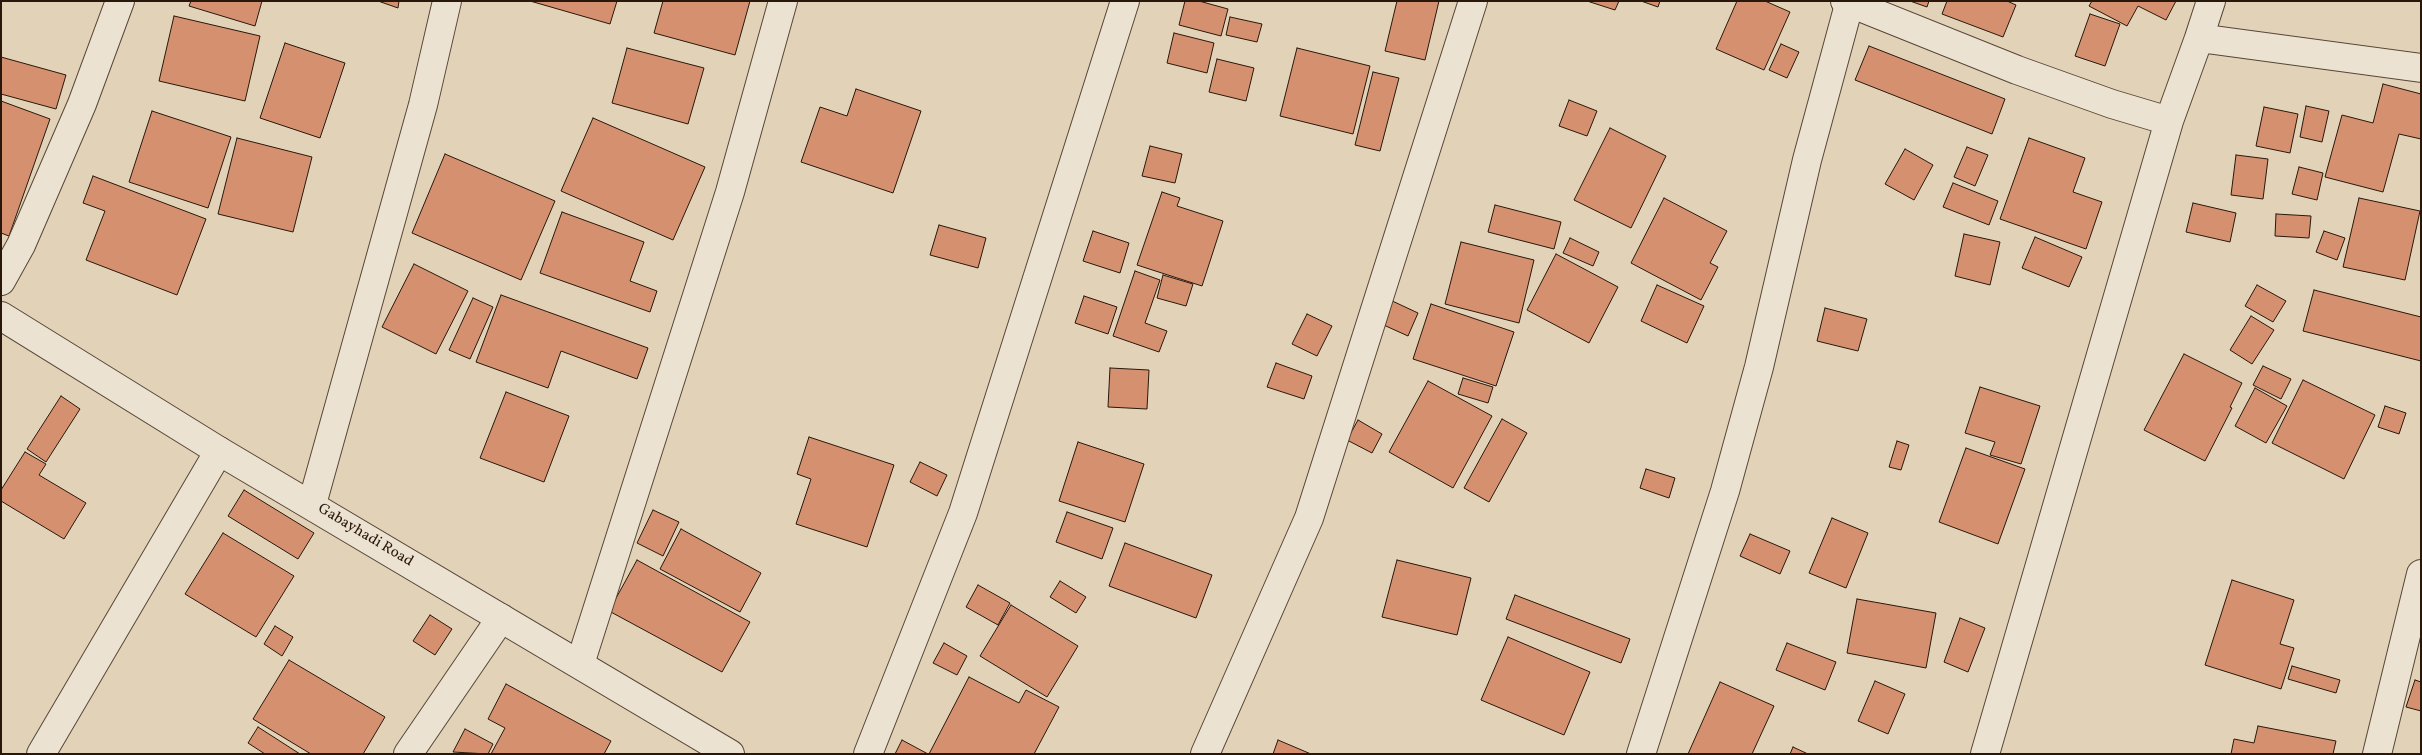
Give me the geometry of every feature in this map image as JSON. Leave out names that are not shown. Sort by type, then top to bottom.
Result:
[{"type":"street","points":[[1,281],[21,245],[82,104],[120,1]]},
{"type":"street","points":[[312,504],[423,105],[447,1]]},
{"type":"street","points":[[580,664],[730,192],[783,1]]},
{"type":"street","points":[[868,754],[963,513],[1125,1]]},
{"type":"street","points":[[1206,754],[1309,518],[1473,1]]},
{"type":"street","points":[[1985,754],[2169,121],[2211,1]]},
{"type":"street","points":[[1641,754],[1725,491],[1759,367],[1848,2],[2017,70],[2112,104],[2169,121]]},
{"type":"street","points":[[2199,38],[2421,68]]},
{"type":"street","name":"Gabayhadi Road","points":[[1,316],[219,451],[312,504],[730,754]]},
{"type":"street","points":[[41,754],[219,451]]},
{"type":"street","points":[[2377,754],[2412,650],[2421,574]]},
{"type":"street","points":[[408,754],[502,618]]},
{"type":"building","points":[[191,1],[262,1],[255,26],[189,6]]},
{"type":"building","points":[[378,1],[399,1],[398,8]]},
{"type":"building","points":[[530,1],[617,1],[610,24]]},
{"type":"building","points":[[663,1],[750,1],[735,55],[654,33]]},
{"type":"building","points":[[1185,1],[1199,1],[1228,9],[1221,36],[1179,25]]},
{"type":"building","points":[[1397,1],[1439,1],[1425,60],[1385,51]]},
{"type":"building","points":[[1587,1],[1619,1],[1615,10]]},
{"type":"building","points":[[1641,1],[1660,1],[1658,7]]},
{"type":"building","points":[[1737,1],[1765,1],[1790,12],[1764,70],[1716,49]]},
{"type":"building","points":[[1910,1],[1929,1],[1927,7]]},
{"type":"building","points":[[1947,1],[2007,1],[2016,5],[2003,37],[1942,14]]},
{"type":"building","points":[[2092,1],[2176,1],[2166,20],[2138,6],[2127,26],[2089,6]]},
{"type":"building","points":[[2090,14],[2120,24],[2105,66],[2075,56]]},
{"type":"building","points":[[174,16],[260,36],[245,101],[159,81]]},
{"type":"building","points":[[1230,17],[1262,24],[1257,42],[1226,35]]},
{"type":"building","points":[[1174,33],[1214,43],[1207,73],[1167,63]]},
{"type":"building","points":[[285,43],[345,63],[320,138],[260,118]]},
{"type":"building","points":[[1781,44],[1799,52],[1787,78],[1769,70]]},
{"type":"building","points":[[1869,46],[2005,99],[1992,134],[1855,80]]},
{"type":"building","points":[[627,48],[704,68],[688,124],[612,103]]},
{"type":"building","points":[[1297,48],[1370,66],[1353,134],[1280,116]]},
{"type":"building","points":[[1,57],[66,75],[56,109],[1,94]]},
{"type":"building","points":[[1217,59],[1254,68],[1246,101],[1209,92]]},
{"type":"building","points":[[1373,72],[1399,78],[1380,151],[1355,145]]},
{"type":"building","points":[[2383,84],[2421,94],[2421,139],[2399,134],[2383,192],[2325,177],[2342,115],[2373,123]]},
{"type":"building","points":[[856,89],[921,111],[893,193],[801,162],[820,107],[847,116]]},
{"type":"building","points":[[1569,100],[1597,111],[1587,136],[1559,126]]},
{"type":"building","points":[[1,101],[50,119],[9,236],[1,233]]},
{"type":"building","points":[[2306,106],[2329,111],[2322,142],[2300,137]]},
{"type":"building","points":[[2264,107],[2298,114],[2290,153],[2256,146]]},
{"type":"building","points":[[152,111],[231,137],[208,208],[129,182]]},
{"type":"building","points":[[593,118],[705,167],[673,240],[561,191]]},
{"type":"building","points":[[1610,128],[1666,156],[1631,228],[1574,200]]},
{"type":"building","points":[[237,138],[312,157],[293,232],[218,214]]},
{"type":"building","points":[[2029,138],[2085,158],[2073,192],[2102,202],[2086,249],[2000,219]]},
{"type":"building","points":[[1150,146],[1182,154],[1175,183],[1142,176]]},
{"type":"building","points":[[1967,147],[1988,155],[1975,186],[1954,177]]},
{"type":"building","points":[[1905,149],[1933,165],[1914,200],[1885,184]]},
{"type":"building","points":[[445,154],[555,201],[521,280],[412,233]]},
{"type":"building","points":[[2236,155],[2268,159],[2263,199],[2231,195]]},
{"type":"building","points":[[2299,167],[2323,173],[2317,200],[2292,194]]},
{"type":"building","points":[[93,176],[206,219],[177,295],[86,260],[105,211],[83,203]]},
{"type":"building","points":[[1953,183],[1998,201],[1989,225],[1943,207]]},
{"type":"building","points":[[1162,192],[1180,198],[1177,206],[1223,221],[1202,286],[1137,265]]},
{"type":"building","points":[[1664,198],[1727,231],[1710,263],[1718,267],[1701,300],[1631,263]]},
{"type":"building","points":[[2359,198],[2420,211],[2405,280],[2343,267]]},
{"type":"building","points":[[2193,203],[2236,213],[2230,242],[2186,232]]},
{"type":"building","points":[[1495,205],[1561,222],[1554,249],[1488,232]]},
{"type":"building","points":[[562,212],[644,242],[630,281],[657,291],[650,312],[540,273]]},
{"type":"building","points":[[2276,214],[2311,216],[2309,238],[2275,236]]},
{"type":"building","points":[[939,225],[986,238],[978,268],[930,255]]},
{"type":"building","points":[[1093,231],[1129,243],[1120,273],[1083,261]]},
{"type":"building","points":[[2324,231],[2345,238],[2337,260],[2316,252]]},
{"type":"building","points":[[1964,234],[2000,242],[1990,285],[1955,276]]},
{"type":"building","points":[[2035,237],[2082,257],[2069,287],[2022,268]]},
{"type":"building","points":[[1570,238],[1599,252],[1593,266],[1563,253]]},
{"type":"building","points":[[1461,242],[1534,260],[1519,323],[1445,304]]},
{"type":"building","points":[[1556,254],[1618,287],[1589,343],[1527,310]]},
{"type":"building","points":[[414,264],[468,291],[436,354],[382,327]]},
{"type":"building","points":[[1135,271],[1160,280],[1145,323],[1167,331],[1159,352],[1113,336]]},
{"type":"building","points":[[1163,275],[1193,284],[1186,306],[1157,298]]},
{"type":"building","points":[[1657,285],[1704,306],[1687,343],[1641,321]]},
{"type":"building","points":[[2257,285],[2286,301],[2273,322],[2245,306]]},
{"type":"building","points":[[2314,290],[2421,317],[2421,361],[2303,331]]},
{"type":"building","points":[[501,295],[648,348],[637,379],[561,351],[548,388],[476,362]]},
{"type":"building","points":[[1084,296],[1117,307],[1108,334],[1075,323]]},
{"type":"building","points":[[473,298],[493,307],[470,359],[449,350]]},
{"type":"building","points":[[1388,299],[1418,313],[1408,336],[1377,322]]},
{"type":"building","points":[[1431,304],[1514,332],[1496,386],[1413,359]]},
{"type":"building","points":[[1825,308],[1867,319],[1858,351],[1817,341]]},
{"type":"building","points":[[1307,314],[1332,326],[1317,356],[1292,344]]},
{"type":"building","points":[[2251,316],[2274,330],[2252,364],[2230,350]]},
{"type":"building","points":[[2184,354],[2242,383],[2230,407],[2232,408],[2205,461],[2144,430]]},
{"type":"building","points":[[1276,363],[1312,376],[1304,399],[1267,387]]},
{"type":"building","points":[[2263,366],[2291,379],[2281,399],[2253,385]]},
{"type":"building","points":[[1110,368],[1149,370],[1147,409],[1108,407]]},
{"type":"building","points":[[1463,378],[1493,387],[1488,403],[1458,394]]},
{"type":"building","points":[[2303,380],[2375,415],[2344,479],[2272,443]]},
{"type":"building","points":[[1428,381],[1492,416],[1453,488],[1389,452]]},
{"type":"building","points":[[1980,387],[2040,406],[2021,464],[1990,455],[1995,442],[1965,433]]},
{"type":"building","points":[[2255,388],[2287,406],[2266,443],[2235,426]]},
{"type":"building","points":[[506,392],[569,416],[544,482],[480,458]]},
{"type":"building","points":[[61,396],[80,409],[46,462],[27,449]]},
{"type":"building","points":[[2385,406],[2406,413],[2399,434],[2378,427]]},
{"type":"building","points":[[1502,419],[1527,433],[1489,502],[1464,488]]},
{"type":"building","points":[[1358,420],[1382,434],[1372,453],[1347,440]]},
{"type":"building","points":[[809,437],[894,465],[867,547],[796,524],[811,479],[797,474]]},
{"type":"building","points":[[1897,441],[1909,445],[1901,470],[1889,467]]},
{"type":"building","points":[[1078,442],[1144,464],[1125,522],[1059,501]]},
{"type":"building","points":[[1966,448],[2025,469],[1998,544],[1939,522]]},
{"type":"building","points":[[25,452],[46,464],[39,475],[86,503],[64,539],[1,501],[1,490]]},
{"type":"building","points":[[920,462],[947,475],[937,496],[910,482]]},
{"type":"building","points":[[1646,469],[1675,478],[1669,498],[1640,488]]},
{"type":"building","points":[[244,490],[314,533],[298,559],[228,516]]},
{"type":"building","points":[[653,510],[679,522],[663,556],[637,543]]},
{"type":"building","points":[[1067,512],[1113,528],[1102,559],[1056,542]]},
{"type":"building","points":[[1832,518],[1868,533],[1846,588],[1809,573]]},
{"type":"building","points":[[681,529],[761,573],[740,612],[660,569]]},
{"type":"building","points":[[223,533],[294,576],[256,637],[185,594]]},
{"type":"building","points":[[1750,534],[1790,551],[1780,574],[1740,556]]},
{"type":"building","points":[[1125,543],[1212,575],[1196,618],[1109,586]]},
{"type":"building","points":[[637,560],[750,622],[722,672],[609,611]]},
{"type":"building","points":[[1397,560],[1471,578],[1457,635],[1382,617]]},
{"type":"building","points":[[2232,580],[2294,600],[2280,644],[2294,648],[2281,689],[2205,665]]},
{"type":"building","points":[[1060,581],[1086,597],[1076,613],[1050,597]]},
{"type":"building","points":[[978,585],[1010,603],[998,625],[966,607]]},
{"type":"building","points":[[1515,595],[1630,639],[1621,663],[1506,619]]},
{"type":"building","points":[[1857,599],[1936,613],[1926,668],[1847,653]]},
{"type":"building","points":[[1011,605],[1078,646],[1047,697],[980,656]]},
{"type":"building","points":[[430,615],[452,629],[435,655],[413,641]]},
{"type":"building","points":[[1960,618],[1985,628],[1968,672],[1944,662]]},
{"type":"building","points":[[275,626],[293,637],[282,656],[264,644]]},
{"type":"building","points":[[1508,637],[1590,672],[1564,735],[1481,700]]},
{"type":"building","points":[[944,643],[967,656],[957,675],[933,663]]},
{"type":"building","points":[[1787,643],[1836,662],[1825,690],[1776,670]]},
{"type":"building","points":[[289,660],[385,717],[363,754],[311,754],[253,719]]},
{"type":"building","points":[[2292,666],[2340,680],[2336,693],[2288,679]]},
{"type":"building","points":[[969,677],[1019,703],[1026,690],[1059,707],[1034,754],[929,754]]},
{"type":"building","points":[[2415,680],[2421,682],[2421,711],[2406,707]]},
{"type":"building","points":[[1875,681],[1905,694],[1888,734],[1858,721]]},
{"type":"building","points":[[1720,682],[1774,706],[1752,754],[1688,754]]},
{"type":"building","points":[[506,684],[611,741],[604,754],[491,754],[505,728],[488,719]]},
{"type":"building","points":[[2258,726],[2336,741],[2333,754],[2231,754],[2234,739],[2254,743]]},
{"type":"building","points":[[258,727],[300,754],[265,754],[248,743]]},
{"type":"building","points":[[465,729],[493,744],[488,754],[453,752]]},
{"type":"building","points":[[902,740],[928,754],[895,754]]},
{"type":"building","points":[[1278,740],[1311,754],[1273,754]]},
{"type":"building","points":[[1793,747],[1808,754],[1790,754]]}]
